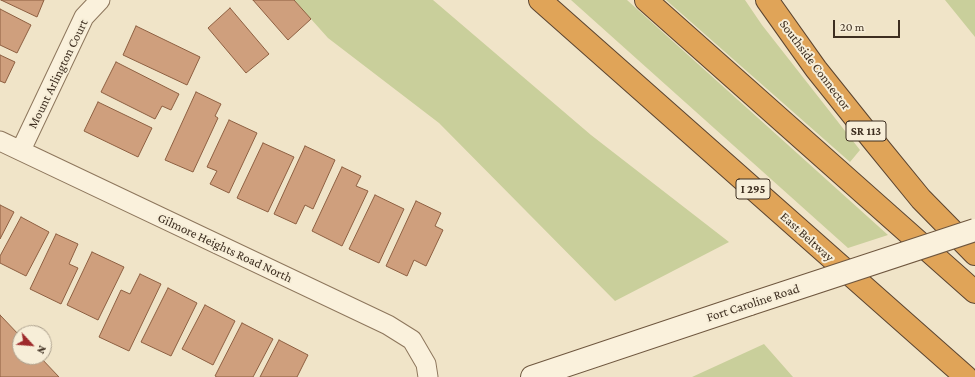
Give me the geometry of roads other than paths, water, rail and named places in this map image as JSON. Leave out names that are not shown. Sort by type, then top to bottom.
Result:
[{"type":"highway","name":"East Beltway","points":[[540,0],[966,377]]},
{"type":"highway","points":[[646,0],[975,292]]},
{"type":"highway","name":"Southside Connector","points":[[767,0],[816,69],[872,139],[921,198],[975,254]]},
{"type":"street","name":"Mount Arlington Court","points":[[21,150],[84,17],[100,0]]},
{"type":"street","name":"Gilmore Heights Road North","points":[[0,141],[388,325],[412,340],[426,364],[428,377]]},
{"type":"street","name":"Fort Caroline Road","points":[[532,377],[975,230]]}]
